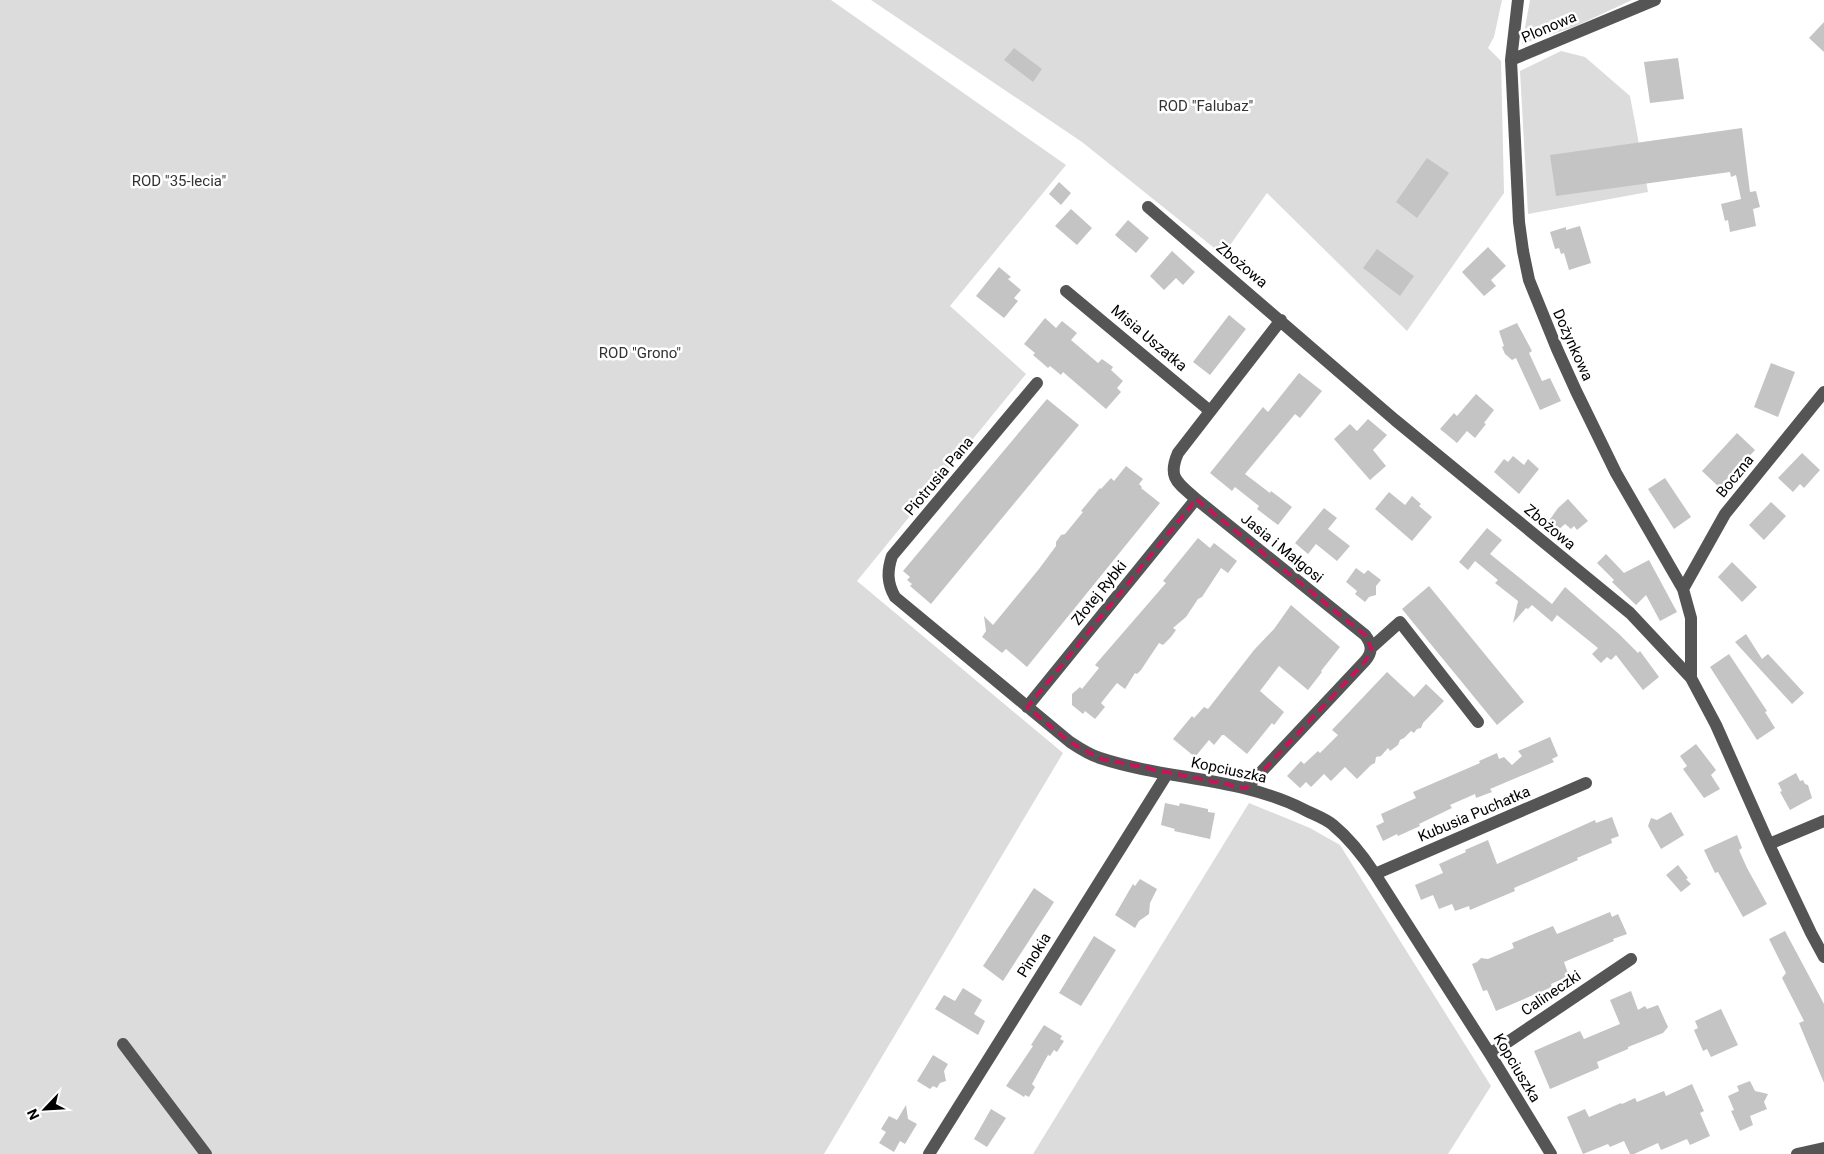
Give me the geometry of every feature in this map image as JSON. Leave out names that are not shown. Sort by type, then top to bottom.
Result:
[{"type":"street","name":"Dożynkowa","points":[[1518,0],[1510,60],[1519,222],[1529,280],[1557,349],[1616,473],[1683,589],[1691,618],[1691,678]]},
{"type":"street","name":"Plonowa","points":[[1510,60],[1655,0]]},
{"type":"street","name":"Zbożowa","points":[[1148,207],[1395,420],[1630,613],[1691,678],[1720,734],[1769,844],[1824,957]]},
{"type":"street","name":"Misia Uszatka","points":[[1066,291],[1210,411]]},
{"type":"street","name":"Jasia i Małgosi","points":[[1281,320],[1178,453],[1172,465],[1173,475],[1180,485],[1196,499],[1364,635],[1370,641],[1371,648]]},
{"type":"street","name":"Piotrusia Pana","points":[[895,597],[890,588],[888,576],[892,556],[1037,383]]},
{"type":"street","name":"Boczna","points":[[1683,589],[1725,514],[1824,392]]},
{"type":"street","name":"Złotej Rybki","points":[[1028,707],[1196,499]]},
{"type":"street","name":"Kopciuszka","points":[[895,597],[1070,742],[1099,758],[1167,774],[1267,793],[1332,823],[1361,853],[1375,874],[1490,1054],[1550,1154]]},
{"type":"street","points":[[1246,788],[1365,661],[1370,655],[1371,648],[1400,622],[1478,722]]},
{"type":"street","name":"Pinokia","points":[[929,1154],[1167,774]]},
{"type":"street","name":"Kubusia Puchatka","points":[[1375,874],[1586,783]]},
{"type":"street","points":[[1769,844],[1824,821]]},
{"type":"street","name":"Calineczki","points":[[1490,1054],[1630,958]]},
{"type":"street","points":[[123,1044],[206,1154]]},
{"type":"street","points":[[1797,1154],[1824,1148]]},
{"type":"highlighted area","points":[[1196,499],[1365,635],[1371,648],[1365,661],[1246,788],[1099,758],[1070,742],[1027,707]]},
{"type":"green space","name":"ROD \"Grono\"","points":[[0,0],[831,0],[1066,165],[950,306],[1026,374],[857,581],[1063,753],[824,1154],[0,1154]]},
{"type":"green space","name":"ROD \"Falubaz\"","points":[[871,0],[1502,0],[1494,37],[1488,48],[1501,61],[1504,193],[1407,331],[1267,193],[1223,255],[1082,142]]},
{"type":"green space","points":[[1530,0],[1632,0],[1574,27],[1522,44]]},
{"type":"green space","points":[[1561,51],[1585,57],[1630,96],[1648,192],[1528,214],[1520,71]]},
{"type":"green space","points":[[1249,803],[1310,828],[1340,845],[1491,1086],[1448,1154],[1033,1154]]},
{"type":"building","points":[[1824,22],[1824,52],[1809,38]]},
{"type":"building","points":[[1014,48],[1042,69],[1033,82],[1004,60]]},
{"type":"building","points":[[1678,58],[1684,99],[1650,103],[1644,62]]},
{"type":"building","points":[[1742,128],[1750,192],[1756,191],[1760,207],[1753,209],[1756,226],[1730,232],[1728,220],[1725,221],[1721,204],[1741,199],[1736,175],[1731,177],[1730,172],[1556,196],[1550,155]]},
{"type":"building","points":[[1427,158],[1449,173],[1417,218],[1396,202]]},
{"type":"building","points":[[1059,182],[1071,193],[1061,205],[1049,194]]},
{"type":"building","points":[[1071,209],[1092,228],[1077,245],[1055,226]]},
{"type":"building","points":[[1128,220],[1149,238],[1136,253],[1115,235]]},
{"type":"building","points":[[1580,226],[1591,263],[1569,270],[1564,253],[1561,254],[1559,248],[1555,249],[1550,232],[1566,227],[1566,230]]},
{"type":"building","points":[[1488,247],[1506,266],[1491,280],[1496,286],[1484,296],[1462,272]]},
{"type":"building","points":[[1377,249],[1414,276],[1400,296],[1363,268]]},
{"type":"building","points":[[1172,251],[1195,272],[1183,285],[1176,278],[1164,290],[1150,276]]},
{"type":"building","points":[[999,267],[1011,277],[1008,279],[1021,290],[1014,298],[1018,301],[1004,318],[976,296]]},
{"type":"building","points":[[1229,315],[1246,329],[1210,375],[1193,362]]},
{"type":"building","points":[[1045,318],[1056,328],[1062,321],[1077,333],[1071,340],[1098,363],[1102,359],[1113,367],[1111,370],[1123,381],[1117,388],[1121,392],[1106,409],[1063,372],[1061,375],[1050,366],[1048,368],[1024,344]]},
{"type":"building","points":[[1517,323],[1532,351],[1529,353],[1542,381],[1550,378],[1561,401],[1540,410],[1516,358],[1512,360],[1505,354],[1502,347],[1504,346],[1499,331]]},
{"type":"building","points":[[1771,363],[1795,372],[1778,417],[1754,407]]},
{"type":"building","points":[[1299,373],[1322,391],[1300,418],[1295,414],[1245,474],[1292,507],[1278,525],[1257,509],[1259,506],[1235,487],[1232,491],[1210,473],[1263,407],[1268,412]]},
{"type":"building","points":[[1476,394],[1494,410],[1475,438],[1467,431],[1457,443],[1440,429],[1454,413],[1457,416]]},
{"type":"building","points":[[1047,399],[1079,425],[931,604],[910,586],[912,584],[907,580],[910,577],[903,571]]},
{"type":"building","points":[[1368,419],[1387,435],[1373,450],[1386,466],[1370,480],[1334,439],[1350,424],[1357,431]]},
{"type":"building","points":[[1737,433],[1755,450],[1720,488],[1702,471]]},
{"type":"building","points":[[1802,453],[1820,470],[1804,488],[1800,484],[1793,492],[1778,478]]},
{"type":"building","points":[[1513,456],[1524,465],[1528,459],[1539,469],[1519,494],[1494,472],[1504,459],[1508,462]]},
{"type":"building","points":[[1126,466],[1143,479],[1139,484],[1141,488],[1160,503],[1027,667],[1006,649],[1002,653],[982,637],[986,631],[984,616],[993,625],[1039,569],[1056,546],[1056,542],[1061,535],[1065,534],[1100,488],[1111,478],[1114,481]]},
{"type":"building","points":[[1665,478],[1691,517],[1674,529],[1648,489]]},
{"type":"building","points":[[1389,492],[1405,505],[1412,496],[1421,504],[1419,506],[1432,517],[1412,541],[1375,509]]},
{"type":"building","points":[[1568,499],[1588,521],[1577,530],[1574,526],[1571,529],[1565,524],[1557,531],[1548,522],[1558,508]]},
{"type":"building","points":[[1771,502],[1786,516],[1764,540],[1749,525]]},
{"type":"building","points":[[1324,508],[1337,518],[1328,529],[1350,546],[1337,561],[1316,544],[1308,554],[1295,543]]},
{"type":"building","points":[[1487,528],[1502,540],[1490,554],[1552,604],[1565,587],[1638,653],[1640,651],[1659,677],[1643,690],[1616,655],[1611,660],[1607,657],[1601,663],[1592,654],[1598,648],[1557,615],[1552,622],[1532,605],[1528,609],[1526,608],[1513,623],[1518,601],[1495,583],[1498,580],[1475,561],[1468,570],[1459,562]]},
{"type":"building","points":[[1198,538],[1210,548],[1214,543],[1237,561],[1228,573],[1221,568],[1186,617],[1173,628],[1176,630],[1171,637],[1163,645],[1159,643],[1141,670],[1137,674],[1135,673],[1125,689],[1117,683],[1101,703],[1105,707],[1095,719],[1085,711],[1083,714],[1072,705],[1072,694],[1080,687],[1082,689],[1099,668],[1095,665],[1166,583],[1163,581]]},
{"type":"building","points":[[1606,554],[1624,573],[1649,560],[1677,612],[1660,621],[1646,595],[1636,605],[1612,582],[1614,580],[1597,563]]},
{"type":"building","points":[[1732,562],[1757,587],[1742,602],[1718,577]]},
{"type":"building","points":[[1356,568],[1364,574],[1368,570],[1381,580],[1376,586],[1376,595],[1369,597],[1365,602],[1355,594],[1357,591],[1346,582]]},
{"type":"building","points":[[1429,586],[1524,702],[1497,725],[1402,609]]},
{"type":"building","points":[[1291,605],[1340,647],[1308,690],[1279,666],[1260,691],[1284,712],[1274,725],[1272,723],[1247,754],[1222,735],[1214,745],[1209,740],[1195,757],[1173,739],[1192,716],[1194,718],[1204,707],[1208,709],[1254,650],[1274,629]]},
{"type":"building","points":[[1746,634],[1762,659],[1768,654],[1804,693],[1792,704],[1735,642]]},
{"type":"building","points":[[1729,654],[1767,711],[1765,712],[1775,728],[1757,740],[1710,667]]},
{"type":"building","points":[[1387,672],[1414,697],[1426,684],[1444,701],[1423,723],[1421,728],[1417,729],[1414,733],[1411,731],[1390,751],[1388,748],[1381,756],[1376,757],[1375,763],[1357,779],[1345,767],[1331,781],[1324,774],[1311,787],[1306,782],[1300,788],[1287,776],[1301,761],[1304,764],[1318,751],[1320,753],[1338,735],[1332,730]]},
{"type":"building","points":[[1550,737],[1558,756],[1552,759],[1554,762],[1490,789],[1492,792],[1476,798],[1475,794],[1450,805],[1452,808],[1419,824],[1420,826],[1383,841],[1376,826],[1384,822],[1381,814],[1416,798],[1413,792],[1480,763],[1479,761],[1497,753],[1499,759],[1504,757],[1512,765],[1522,756],[1518,751]]},
{"type":"building","points":[[1696,744],[1716,770],[1711,775],[1720,789],[1704,798],[1683,769],[1687,766],[1680,756]]},
{"type":"building","points":[[1796,773],[1800,781],[1803,780],[1808,785],[1812,798],[1790,810],[1780,792],[1782,791],[1778,783]]},
{"type":"building","points":[[1165,803],[1179,806],[1180,803],[1208,809],[1208,812],[1215,813],[1210,839],[1174,831],[1175,829],[1161,825]]},
{"type":"building","points":[[1671,812],[1684,835],[1661,849],[1648,826],[1651,818],[1657,820]]},
{"type":"building","points":[[1612,817],[1619,836],[1611,839],[1612,843],[1514,888],[1515,891],[1470,910],[1469,906],[1455,911],[1452,904],[1439,909],[1433,895],[1421,900],[1415,885],[1443,873],[1439,864],[1488,840],[1497,864],[1595,820],[1596,823]]},
{"type":"building","points":[[1737,835],[1742,848],[1739,850],[1767,904],[1743,917],[1718,872],[1715,873],[1704,850]]},
{"type":"building","points":[[1678,865],[1691,884],[1681,892],[1666,875]]},
{"type":"building","points":[[1140,879],[1157,889],[1150,903],[1149,914],[1139,921],[1135,928],[1115,915],[1133,884],[1135,886]]},
{"type":"building","points":[[1034,888],[1054,902],[1003,981],[983,966]]},
{"type":"building","points":[[1610,912],[1612,917],[1618,914],[1627,934],[1564,962],[1569,976],[1551,984],[1552,987],[1496,1011],[1487,990],[1483,991],[1472,964],[1481,958],[1488,959],[1514,948],[1512,943],[1553,926],[1557,934]]},
{"type":"building","points":[[1785,931],[1824,1004],[1824,1083],[1799,1023],[1804,1021],[1782,978],[1786,973],[1769,939]]},
{"type":"building","points":[[1094,936],[1116,950],[1081,1006],[1059,993]]},
{"type":"building","points":[[963,988],[982,1000],[974,1014],[985,1021],[978,1035],[935,1009],[944,995],[955,1001]]},
{"type":"building","points":[[1631,991],[1638,1010],[1645,1006],[1647,1009],[1658,1005],[1668,1027],[1663,1033],[1597,1062],[1599,1068],[1550,1089],[1534,1051],[1580,1031],[1584,1039],[1620,1024],[1610,1000]]},
{"type":"building","points":[[1721,1009],[1738,1045],[1711,1057],[1707,1049],[1703,1051],[1694,1030],[1698,1028],[1695,1021]]},
{"type":"building","points":[[1044,1025],[1062,1036],[1060,1039],[1064,1041],[1057,1052],[1054,1050],[1050,1056],[1048,1055],[1032,1084],[1035,1087],[1029,1097],[1025,1095],[1024,1097],[1006,1086],[1033,1046],[1031,1045]]},
{"type":"building","points":[[933,1055],[948,1064],[944,1071],[946,1081],[940,1083],[937,1088],[933,1086],[930,1089],[917,1081]]},
{"type":"building","points":[[1750,1081],[1755,1091],[1768,1094],[1764,1102],[1767,1109],[1750,1116],[1753,1125],[1740,1131],[1731,1111],[1734,1110],[1728,1096],[1739,1091],[1737,1086]]},
{"type":"building","points":[[1692,1084],[1704,1111],[1700,1113],[1710,1136],[1690,1145],[1687,1139],[1661,1150],[1658,1143],[1634,1154],[1630,1154],[1624,1141],[1610,1147],[1608,1144],[1583,1154],[1567,1117],[1585,1109],[1589,1117],[1635,1098],[1637,1102],[1664,1091],[1666,1096]]},
{"type":"building","points":[[906,1105],[908,1119],[917,1124],[905,1144],[900,1141],[894,1152],[879,1143],[886,1132],[881,1129],[889,1116],[897,1120]]},
{"type":"building","points":[[991,1109],[1006,1118],[987,1147],[974,1139]]},
{"type":"park label","name":"ROD \"35-lecia\"","points":[[179,181]]}]
